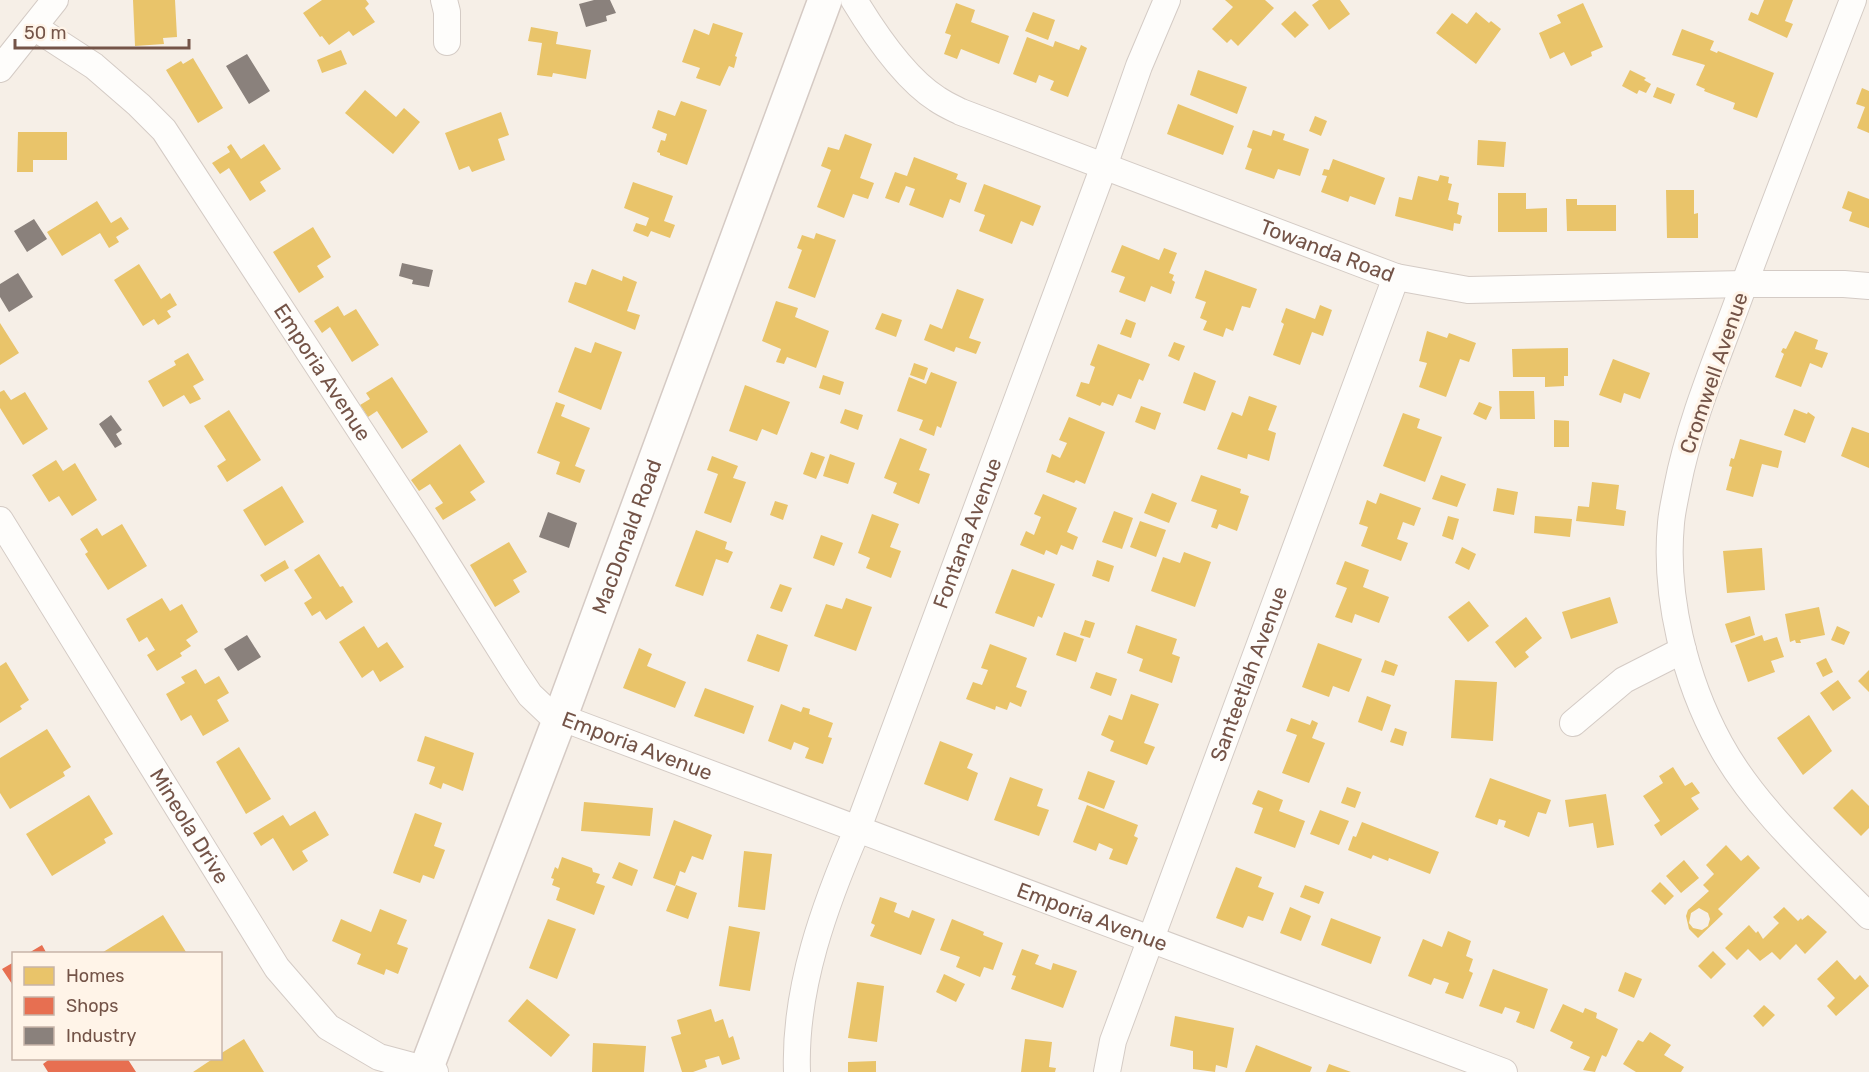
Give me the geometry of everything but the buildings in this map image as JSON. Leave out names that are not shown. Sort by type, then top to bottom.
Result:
[{"type":"street","points":[[0,69],[55,0]]},
{"type":"street","points":[[444,0],[447,12],[447,42]]},
{"type":"street","name":"MacDonald Road","points":[[429,1071],[825,0]]},
{"type":"street","name":"Towanda Road","points":[[854,0],[894,57],[918,83],[935,98],[961,112],[1396,277],[1468,290],[1744,284],[1869,286]]},
{"type":"street","name":"Fontana Avenue","points":[[797,1072],[799,1021],[815,941],[1104,166],[1139,66],[1167,0]]},
{"type":"street","name":"Cromwell Avenue","points":[[1853,0],[1693,420],[1671,523],[1671,565],[1674,606],[1683,650],[1698,700],[1720,745],[1745,783],[1787,832],[1869,916]]},
{"type":"street","name":"Emporia Avenue","points":[[34,27],[94,66],[164,130],[426,531],[514,671],[530,695],[549,713],[1504,1072]]},
{"type":"street","name":"Santeetlah Avenue","points":[[1107,1072],[1113,1041],[1396,277]]},
{"type":"street","name":"Mineola Drive","points":[[0,520],[277,968],[328,1027],[380,1056],[429,1071]]},
{"type":"street","points":[[1573,723],[1624,680],[1683,650]]}]
